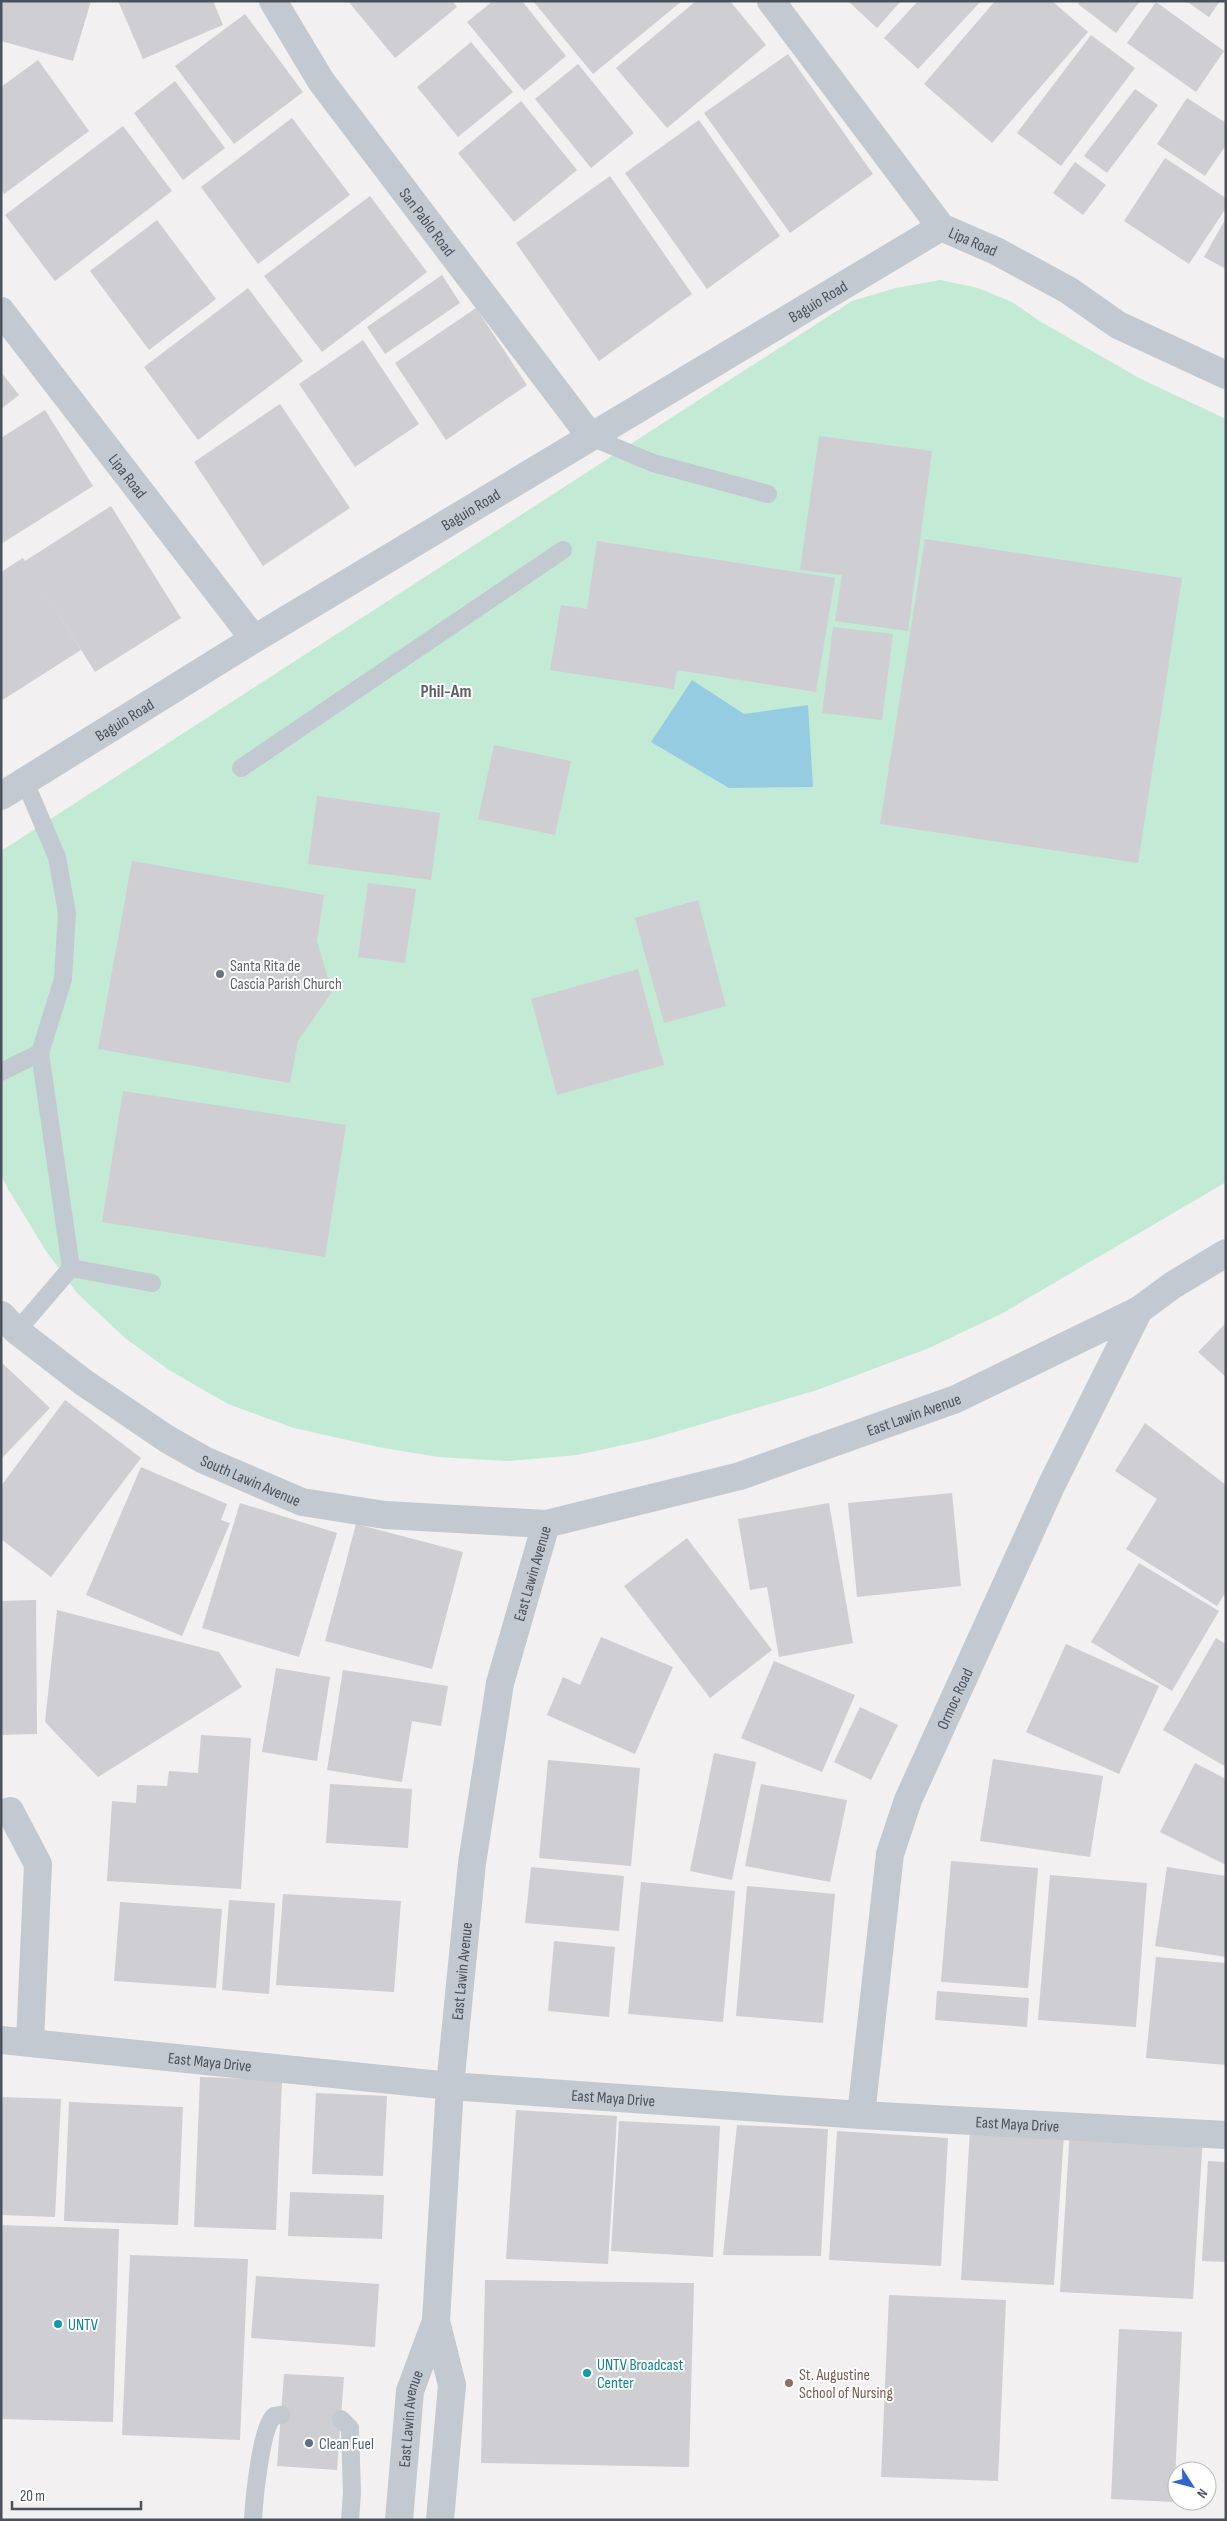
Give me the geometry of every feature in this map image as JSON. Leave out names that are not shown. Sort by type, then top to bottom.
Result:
[{"type":"street","name":"San Pablo Road","points":[[273,1],[321,81],[591,437]]},
{"type":"street","name":"Lipa Road","points":[[771,1],[941,227],[996,251],[1068,290],[1118,325],[1226,375]]},
{"type":"street","name":"Baguio Road","points":[[1,796],[254,639],[941,227]]},
{"type":"street","name":"Lipa Road","points":[[1,311],[254,639]]},
{"type":"street","name":"East Lawin Avenue","points":[[399,2520],[410,2391],[436,2322],[450,2086],[472,1862],[500,1684],[546,1524],[740,1476],[956,1399],[1139,1310],[1173,1285],[1226,1253]]},
{"type":"street","name":"Ormoc Road","points":[[862,2115],[890,1854],[908,1800],[1052,1484],[1139,1310]]},
{"type":"street","name":"South Lawin Avenue","points":[[9,1323],[83,1382],[167,1439],[204,1460],[302,1502],[384,1515],[546,1524]]},
{"type":"street","points":[[10,1812],[38,1864],[30,2042]]},
{"type":"street","name":"East Maya Drive","points":[[1,2040],[450,2086],[862,2115],[1226,2135]]},
{"type":"street","name":"East Lawin Avenue","points":[[436,2322],[452,2385],[440,2520]]},
{"type":"lane","points":[[591,437],[653,463],[768,494]]},
{"type":"lane","points":[[241,768],[563,550]]},
{"type":"lane","points":[[25,782],[57,857],[67,913],[63,979],[40,1053],[71,1268]]},
{"type":"lane","points":[[1,1072],[40,1053]]},
{"type":"lane","points":[[71,1268],[152,1284]]},
{"type":"lane","points":[[9,1323],[71,1268]]},
{"type":"lane","points":[[253,2520],[255,2487],[268,2425],[274,2416],[280,2415]]},
{"type":"lane","points":[[341,2419],[350,2428],[352,2493],[350,2520]]},
{"type":"green space","points":[[940,280],[978,288],[1012,302],[1041,322],[1141,379],[1226,419],[1226,1182],[1003,1313],[929,1348],[817,1390],[651,1439],[577,1455],[507,1461],[438,1457],[378,1447],[294,1428],[228,1404],[169,1370],[125,1338],[77,1293],[46,1251],[1,1175],[1,851],[852,301],[896,288]]},
{"type":"water","points":[[692,680],[744,714],[808,705],[813,787],[729,788],[651,742]]},
{"type":"building","points":[[1,1],[91,1],[73,61],[1,41]]},
{"type":"building","points":[[118,1],[213,1],[223,25],[143,59]]},
{"type":"building","points":[[348,1],[452,1],[457,7],[395,58]]},
{"type":"building","points":[[493,1],[522,1],[566,56],[524,91],[467,22]]},
{"type":"building","points":[[533,1],[682,1],[593,74]]},
{"type":"building","points":[[696,1],[730,1],[766,45],[667,128],[616,68]]},
{"type":"building","points":[[848,1],[901,1],[877,28]]},
{"type":"building","points":[[918,1],[981,1],[918,69],[884,38]]},
{"type":"building","points":[[995,1],[1052,1],[1088,32],[992,143],[924,84]]},
{"type":"building","points":[[1080,1],[1140,1],[1116,33],[1078,4]]},
{"type":"building","points":[[1186,1],[1220,1],[1209,17]]},
{"type":"building","points":[[1156,2],[1224,51],[1196,92],[1127,43]]},
{"type":"building","points":[[245,14],[303,92],[234,144],[175,66]]},
{"type":"building","points":[[1091,35],[1135,68],[1061,166],[1017,133]]},
{"type":"building","points":[[471,42],[513,92],[458,137],[417,87]]},
{"type":"building","points":[[788,54],[873,174],[790,233],[704,113]]},
{"type":"building","points":[[38,60],[89,131],[4,194],[1,189],[1,87]]},
{"type":"building","points":[[578,64],[634,133],[591,168],[535,99]]},
{"type":"building","points":[[175,81],[225,148],[183,180],[134,113]]},
{"type":"building","points":[[1135,89],[1158,105],[1107,173],[1084,156]]},
{"type":"building","points":[[1187,98],[1226,123],[1226,145],[1205,176],[1157,144]]},
{"type":"building","points":[[521,101],[577,170],[514,222],[458,153]]},
{"type":"building","points":[[292,118],[350,195],[258,264],[201,187]]},
{"type":"building","points":[[699,120],[780,236],[707,289],[625,173]]},
{"type":"building","points":[[123,126],[172,191],[55,281],[5,215]]},
{"type":"building","points":[[1165,158],[1226,198],[1226,208],[1189,264],[1124,221]]},
{"type":"building","points":[[1075,162],[1106,185],[1083,215],[1053,193]]},
{"type":"building","points":[[610,176],[692,294],[599,361],[516,243]]},
{"type":"building","points":[[370,196],[427,272],[322,352],[264,276]]},
{"type":"building","points":[[1226,218],[1226,269],[1204,257]]},
{"type":"building","points":[[157,220],[216,299],[149,350],[90,271]]},
{"type":"building","points":[[442,275],[460,303],[385,354],[367,327]]},
{"type":"building","points":[[248,288],[303,361],[198,440],[144,367]]},
{"type":"building","points":[[476,308],[527,385],[446,440],[395,363]]},
{"type":"building","points":[[363,340],[419,424],[355,467],[299,384]]},
{"type":"building","points":[[1,372],[19,395],[1,409]]},
{"type":"building","points":[[280,404],[350,508],[263,566],[194,462]]},
{"type":"building","points":[[45,410],[93,486],[1,544],[1,438]]},
{"type":"building","points":[[819,436],[932,451],[908,631],[835,621],[842,575],[800,570]]},
{"type":"building","points":[[111,506],[181,618],[95,672],[36,578],[81,650],[1,701],[1,572],[23,558],[25,561]]},
{"type":"building","points":[[925,539],[1182,578],[1138,863],[880,824]]},
{"type":"building","points":[[597,541],[835,578],[816,692],[677,670],[674,689],[550,670],[561,605],[587,609]]},
{"type":"building","points":[[833,627],[893,634],[882,720],[822,713]]},
{"type":"building","points":[[494,745],[571,761],[555,835],[478,819]]},
{"type":"building","points":[[317,796],[440,813],[431,880],[308,864]]},
{"type":"building","name":"Santa Rita de Cascia Parish Church","points":[[132,861],[324,895],[317,941],[332,992],[298,1041],[290,1083],[98,1049]]},
{"type":"building","points":[[368,883],[416,889],[405,963],[358,957]]},
{"type":"building","points":[[698,900],[726,1006],[664,1023],[635,918]]},
{"type":"building","points":[[638,969],[664,1065],[557,1095],[531,999]]},
{"type":"building","points":[[123,1091],[346,1125],[325,1257],[102,1222]]},
{"type":"building","points":[[1226,1323],[1226,1377],[1198,1352]]},
{"type":"building","points":[[1,1362],[50,1408],[1,1459]]},
{"type":"building","points":[[65,1400],[141,1458],[51,1577],[1,1539],[1,1486]]},
{"type":"building","points":[[1145,1423],[1226,1485],[1226,1592],[1217,1606],[1126,1549],[1157,1499],[1115,1471]]},
{"type":"building","points":[[141,1467],[227,1504],[221,1520],[230,1523],[182,1636],[86,1595]]},
{"type":"building","points":[[952,1493],[961,1586],[857,1597],[848,1503]]},
{"type":"building","points":[[240,1503],[337,1533],[299,1657],[202,1628]]},
{"type":"building","points":[[829,1503],[853,1643],[779,1657],[767,1587],[750,1590],[738,1519]]},
{"type":"building","points":[[356,1524],[463,1552],[432,1669],[325,1641]]},
{"type":"building","points":[[687,1538],[772,1650],[710,1698],[624,1586]]},
{"type":"building","points":[[1139,1563],[1219,1611],[1172,1691],[1091,1642]]},
{"type":"building","points":[[36,1600],[37,1734],[1,1735],[1,1601]]},
{"type":"building","points":[[57,1610],[219,1652],[242,1687],[98,1777],[45,1722]]},
{"type":"building","points":[[601,1637],[673,1667],[635,1754],[547,1715],[563,1677],[580,1685]]},
{"type":"building","points":[[1216,1638],[1226,1644],[1226,1767],[1163,1730]]},
{"type":"building","points":[[1066,1644],[1159,1686],[1119,1774],[1026,1732]]},
{"type":"building","points":[[774,1661],[855,1695],[822,1772],[741,1738]]},
{"type":"building","points":[[276,1668],[330,1677],[317,1761],[262,1752]]},
{"type":"building","points":[[343,1670],[448,1686],[441,1726],[412,1721],[402,1782],[327,1770]]},
{"type":"building","points":[[860,1707],[898,1725],[871,1780],[834,1762]]},
{"type":"building","points":[[201,1735],[251,1738],[241,1889],[107,1881],[112,1801],[136,1803],[137,1785],[167,1786],[169,1771],[198,1773]]},
{"type":"building","points":[[714,1753],[756,1762],[732,1880],[690,1871]]},
{"type":"building","points":[[993,1759],[1103,1776],[1090,1857],[980,1841]]},
{"type":"building","points":[[548,1760],[640,1768],[631,1866],[539,1858]]},
{"type":"building","points":[[1195,1763],[1226,1779],[1226,1865],[1160,1832]]},
{"type":"building","points":[[330,1784],[412,1789],[408,1848],[326,1843]]},
{"type":"building","points":[[761,1784],[847,1800],[830,1882],[745,1866]]},
{"type":"building","points":[[951,1861],[1038,1868],[1028,1988],[941,1982]]},
{"type":"building","points":[[531,1867],[624,1876],[619,1931],[525,1923]]},
{"type":"building","points":[[1167,1867],[1226,1876],[1226,1957],[1155,1946]]},
{"type":"building","points":[[1050,1875],[1147,1883],[1136,2027],[1038,2020]]},
{"type":"building","points":[[641,1882],[735,1891],[723,2022],[628,2014]]},
{"type":"building","points":[[747,1886],[835,1894],[823,2023],[736,2016]]},
{"type":"building","points":[[283,1894],[401,1901],[394,1992],[276,1985]]},
{"type":"building","points":[[229,1900],[275,1903],[269,1994],[222,1990]]},
{"type":"building","points":[[120,1902],[222,1909],[216,1988],[114,1981]]},
{"type":"building","points":[[554,1941],[615,1947],[609,2017],[548,2011]]},
{"type":"building","points":[[1156,1957],[1226,1963],[1226,2065],[1146,2058]]},
{"type":"building","points":[[937,1991],[1029,1998],[1027,2027],[935,2020]]},
{"type":"building","points":[[200,2077],[282,2080],[276,2230],[194,2227]]},
{"type":"building","points":[[316,2093],[387,2096],[383,2176],[312,2174]]},
{"type":"building","points":[[1,2097],[61,2099],[55,2217],[1,2215]]},
{"type":"building","points":[[69,2102],[183,2107],[178,2225],[64,2221]]},
{"type":"building","points":[[516,2110],[617,2116],[608,2264],[506,2259]]},
{"type":"building","points":[[619,2121],[720,2126],[713,2257],[611,2251]]},
{"type":"building","points":[[737,2125],[828,2129],[821,2256],[723,2255]]},
{"type":"building","points":[[1070,2128],[1203,2135],[1193,2299],[1060,2292]]},
{"type":"building","points":[[970,2129],[1064,2134],[1054,2285],[961,2280]]},
{"type":"building","points":[[837,2131],[948,2138],[941,2266],[829,2260]]},
{"type":"building","points":[[1208,2161],[1226,2162],[1226,2262],[1202,2261]]},
{"type":"building","points":[[290,2192],[384,2195],[382,2239],[288,2236]]},
{"type":"building","name":"UNTV","points":[[1,2225],[119,2229],[113,2422],[1,2419]]},
{"type":"building","points":[[130,2255],[248,2259],[240,2440],[122,2435]]},
{"type":"building","points":[[256,2276],[379,2284],[375,2347],[251,2338]]},
{"type":"building","name":"UNTV Broadcast Center","points":[[485,2280],[694,2283],[689,2467],[481,2463]]},
{"type":"building","points":[[889,2295],[1006,2300],[998,2481],[881,2477]]},
{"type":"building","points":[[1119,2329],[1182,2332],[1176,2461],[1167,2461],[1167,2502],[1111,2499]]},
{"type":"building","name":"Clean Fuel","points":[[284,2374],[344,2377],[337,2470],[277,2466]]},
{"type":"place","name":"Santa Rita de Cascia Parish Church","points":[[220,974]]},
{"type":"place","name":"UNTV","points":[[58,2324]]},
{"type":"place","name":"UNTV Broadcast Center","points":[[587,2373]]},
{"type":"place","name":"St. Augustine School of Nursing","points":[[789,2383]]},
{"type":"place","name":"Clean Fuel","points":[[309,2443]]},
{"type":"district","name":"Phil-Am","points":[[446,691]]}]
